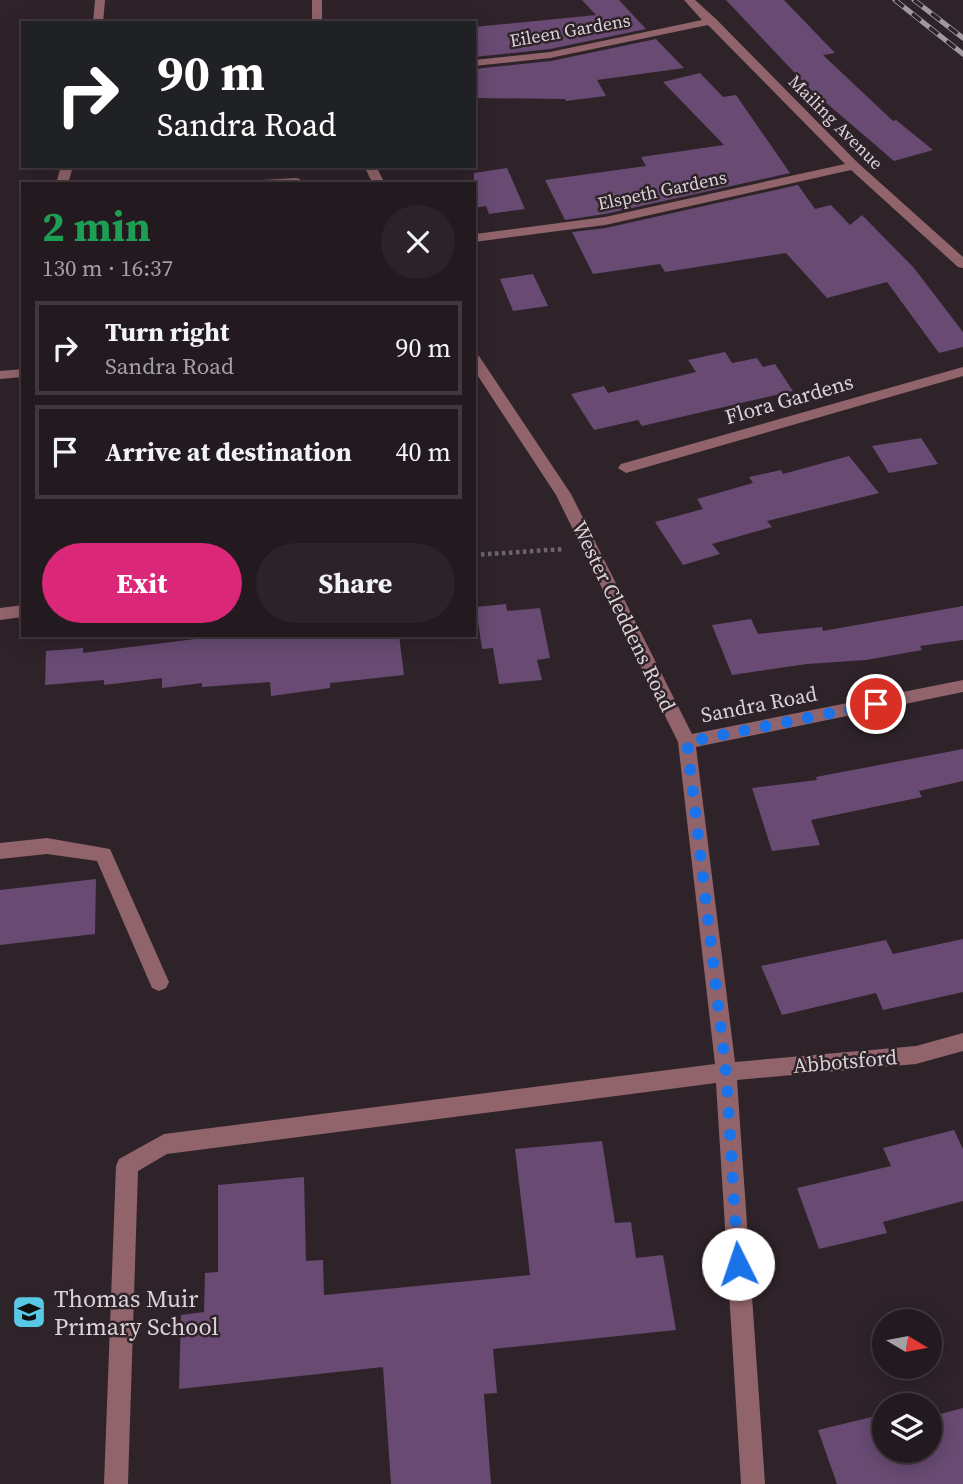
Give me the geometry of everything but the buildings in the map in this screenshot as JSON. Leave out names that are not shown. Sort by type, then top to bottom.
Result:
[{"type":"street","points":[[98,21],[100,0]]},
{"type":"street","points":[[317,0],[317,21]]},
{"type":"street","name":"Mailing Avenue","points":[[689,0],[854,166],[963,264]]},
{"type":"street","name":"Eileen Gardens","points":[[476,63],[550,55],[712,21]]},
{"type":"street","name":"Elspeth Gardens","points":[[476,238],[605,221],[854,166]]},
{"type":"street","name":"Wester Cleddens Road","points":[[476,362],[563,494],[687,742],[726,1072],[753,1484]]},
{"type":"street","name":"Flora Gardens","points":[[626,468],[963,371]]},
{"type":"street","points":[[0,375],[21,373]]},
{"type":"street","points":[[0,614],[21,611]]},
{"type":"street","name":"Sandra Road","points":[[687,742],[963,686]]},
{"type":"street","points":[[0,850],[47,846],[103,854],[159,982]]},
{"type":"street","name":"Abbotsford","points":[[116,1484],[127,1166],[164,1144],[726,1072],[916,1055],[963,1042]]},
{"type":"path","points":[[476,555],[590,548]]},
{"type":"railway","points":[[895,0],[963,54]]},
{"type":"railway","points":[[914,0],[963,38]]},
{"type":"place","name":"Thomas Muir Primary School","points":[[29,1312]]},
{"type":"route","points":[[738,1264],[726,1072],[687,742],[876,704]]}]
